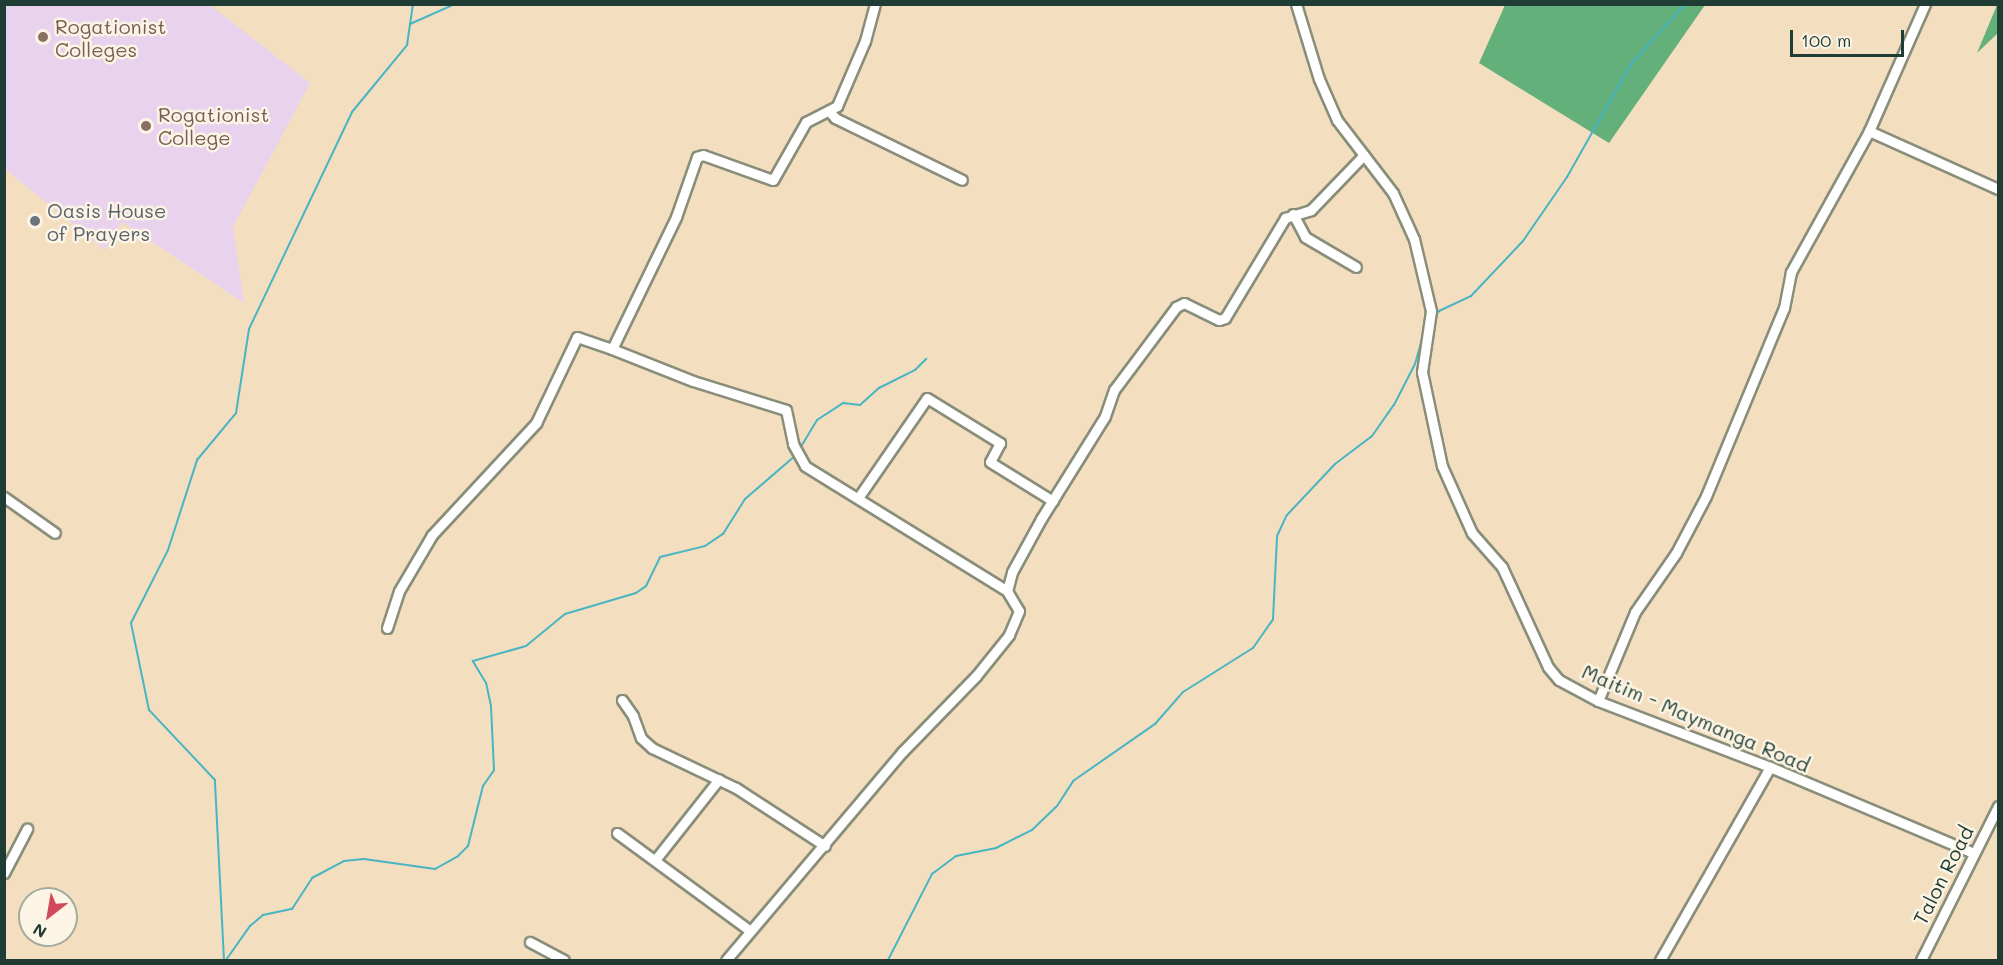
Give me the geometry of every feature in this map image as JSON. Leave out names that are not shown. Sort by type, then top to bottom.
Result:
[{"type":"street","points":[[612,349],[676,217],[697,157],[703,155],[772,182],[806,122],[837,106],[847,85],[875,4]]},
{"type":"street","name":"Maitim - Maymanga Road","points":[[1296,4],[1337,120],[1401,206],[1414,239],[1430,317],[1422,372],[1432,431],[1464,518],[1502,567],[1548,667],[1559,680],[1598,701],[1770,767],[1974,853]]},
{"type":"street","points":[[1598,701],[1635,612],[1676,553],[1706,496],[1776,328],[1791,272],[1869,131],[1925,4]]},
{"type":"street","points":[[829,111],[835,118],[963,180]]},
{"type":"street","points":[[1869,131],[1998,189]]},
{"type":"street","points":[[1007,591],[1012,572],[1105,416],[1114,390],[1176,307],[1184,303],[1219,320],[1225,318],[1282,222],[1293,214],[1311,210],[1364,155]]},
{"type":"street","points":[[1293,214],[1305,237],[1356,267]]},
{"type":"street","points":[[387,628],[399,591],[432,535],[536,423],[577,337],[693,381],[780,406],[790,415],[792,444],[805,466],[1007,591],[1019,611],[1009,635],[963,691],[902,752],[825,846],[749,930],[726,960]]},
{"type":"street","points":[[858,498],[927,398],[1000,443],[990,462],[1053,501]]},
{"type":"street","points":[[4,497],[55,532]]},
{"type":"street","points":[[622,700],[633,716],[641,738],[652,748],[719,779],[825,846]]},
{"type":"street","points":[[1660,960],[1770,767]]},
{"type":"street","points":[[656,860],[719,779]]},
{"type":"street","name":"Talon Road","points":[[1921,960],[1998,806]]},
{"type":"street","points":[[4,873],[27,829]]},
{"type":"street","points":[[617,833],[749,930]]},
{"type":"street","points":[[530,942],[564,960]]},
{"type":"shaded area","name":"Rogationist College","points":[[4,5],[210,5],[310,83],[233,227],[244,303],[122,222],[105,250],[5,169]]},
{"type":"green space","points":[[1505,4],[1705,5],[1609,143],[1479,63]]},
{"type":"green space","points":[[1997,5],[1998,33],[1977,53]]},
{"type":"waterway","points":[[224,960],[215,780],[149,710],[131,623],[168,550],[197,460],[236,413],[249,329],[352,112],[407,45],[413,4]]},
{"type":"waterway","points":[[410,24],[455,4]]},
{"type":"waterway","points":[[1434,318],[1439,311],[1471,296],[1523,241],[1567,177],[1631,64],[1685,4]]},
{"type":"waterway","points":[[888,960],[932,874],[956,856],[996,848],[1032,830],[1057,806],[1073,781],[1155,724],[1183,692],[1253,648],[1273,619],[1277,536],[1287,515],[1335,464],[1372,436],[1394,405],[1415,364],[1423,336]]},
{"type":"waterway","points":[[799,450],[817,420],[843,403],[860,405],[879,388],[915,370],[926,359]]},
{"type":"waterway","points":[[226,960],[250,926],[263,915],[292,909],[312,878],[344,861],[364,859],[435,869],[458,856],[468,846],[483,786],[494,770],[491,706],[486,683],[473,661],[526,646],[565,614],[636,593],[646,586],[660,557],[705,546],[723,534],[745,499],[796,455]]},
{"type":"place","name":"Rogationist Colleges","points":[[43,37]]},
{"type":"place","name":"Rogationist College","points":[[146,126]]},
{"type":"place","name":"Oasis House of Prayers","points":[[35,221]]}]
